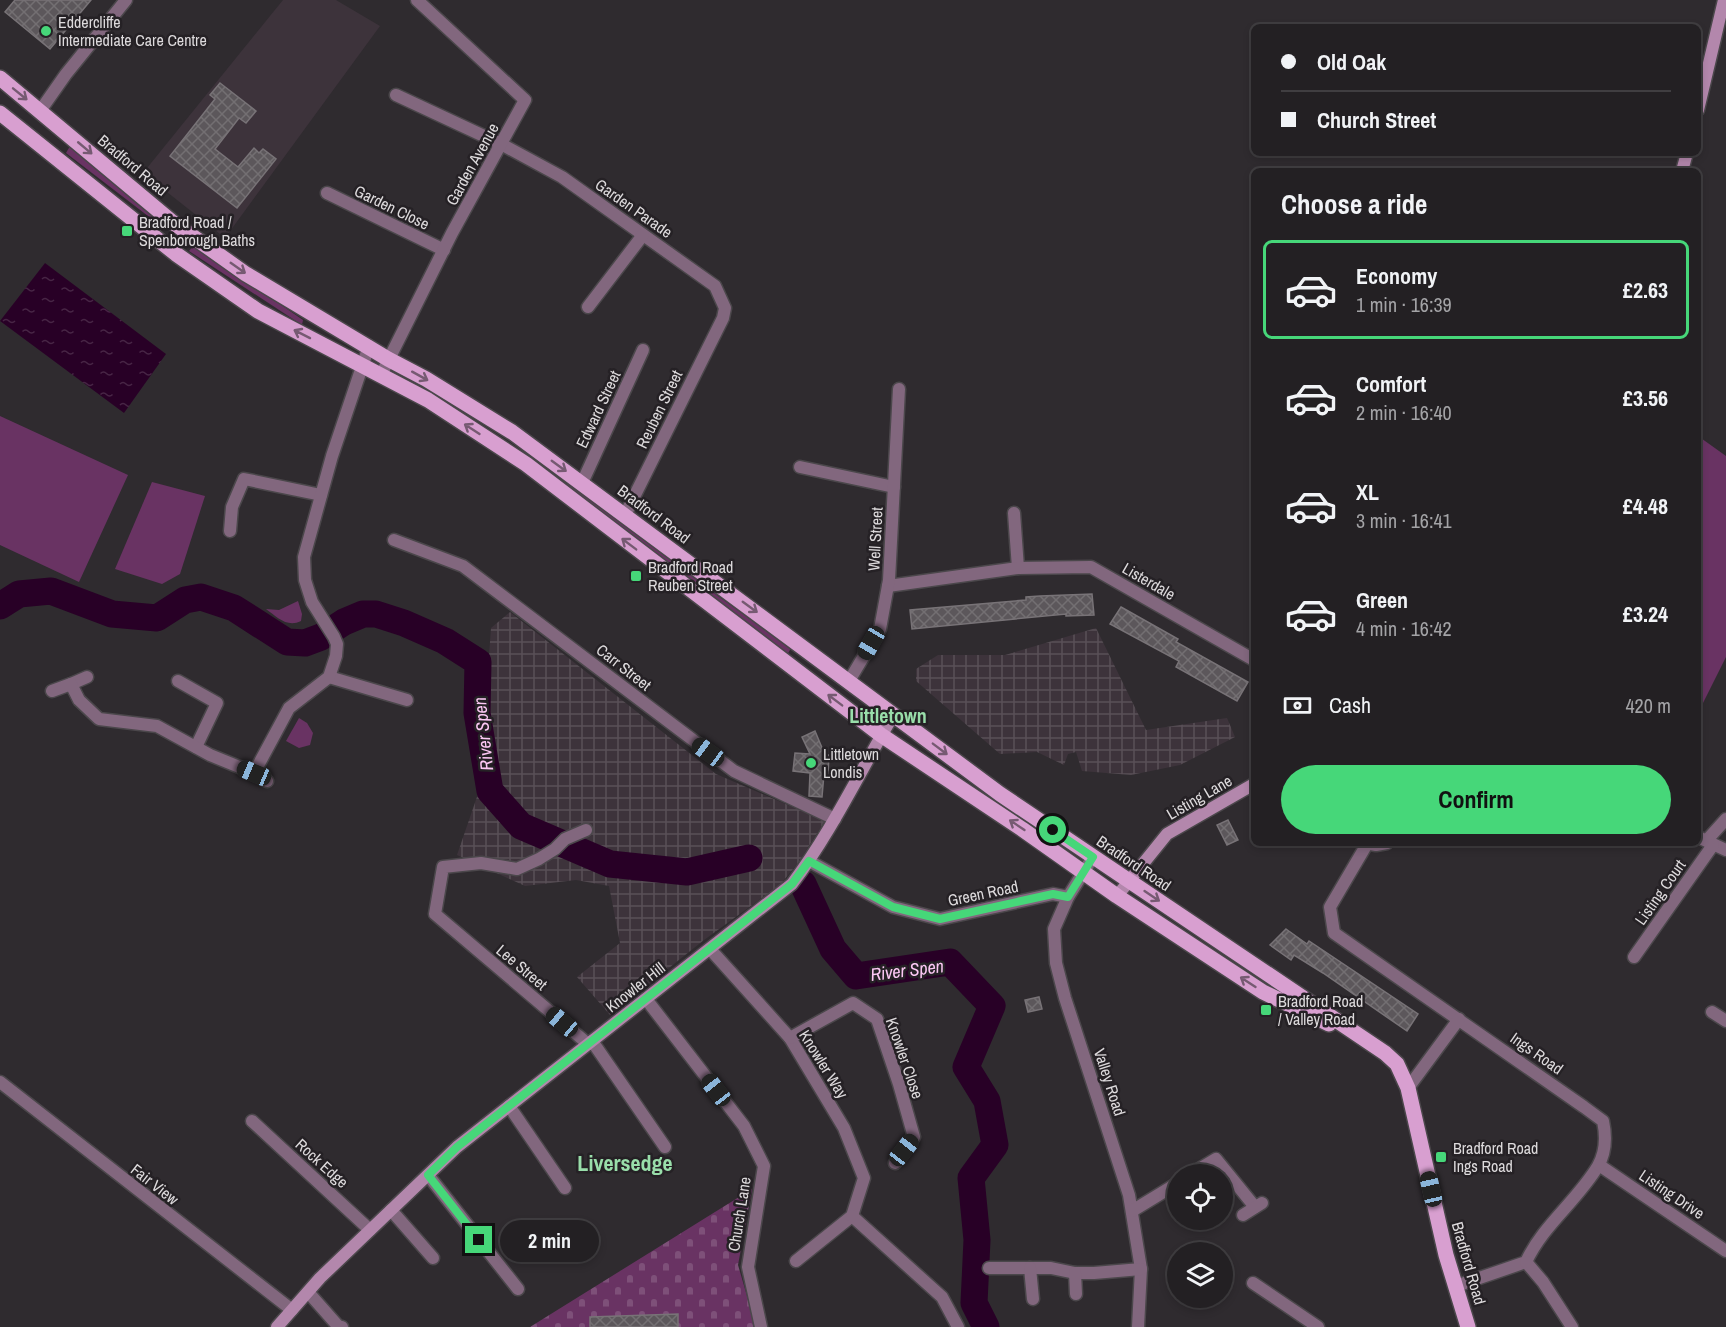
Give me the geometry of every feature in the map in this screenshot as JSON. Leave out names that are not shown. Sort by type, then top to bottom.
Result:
[{"type":"main road","name":"Bradford Road","points":[[0,78],[171,221],[246,274],[512,432],[1000,794],[1277,979],[1397,1064],[1408,1088],[1446,1255],[1468,1327]]},
{"type":"main road","points":[[21,130],[40,111]]},
{"type":"main road","name":"Bradford Road","points":[[0,113],[176,254],[258,311],[428,400],[526,464],[881,735],[1022,829],[1083,873],[1263,992],[1374,1046]]},
{"type":"street","points":[[40,111],[126,0]]},
{"type":"street","name":"Garden Avenue","points":[[381,375],[444,250],[525,100],[417,0]]},
{"type":"street","points":[[1701,97],[1724,0]]},
{"type":"street","name":"Garden Parade","points":[[396,95],[501,144],[562,177],[715,286],[725,308],[723,318]]},
{"type":"street","name":"Garden Close","points":[[327,194],[444,250]]},
{"type":"street","points":[[588,307],[644,235]]},
{"type":"street","name":"Reuben Street","points":[[625,515],[723,318]]},
{"type":"street","points":[[254,773],[289,708],[329,677],[336,656],[337,644],[334,637],[312,602],[305,580],[304,557],[332,456],[369,346]]},
{"type":"street","name":"Edward Street","points":[[582,483],[644,350]]},
{"type":"street","name":"Well Street","points":[[849,681],[879,629],[888,586],[898,389]]},
{"type":"street","points":[[800,467],[894,486]]},
{"type":"street","points":[[230,531],[232,507],[244,479],[321,495]]},
{"type":"street","points":[[1014,513],[1018,568]]},
{"type":"street","name":"Carr Street","points":[[394,540],[463,566],[734,771],[835,819]]},
{"type":"street","name":"Listerdale","points":[[888,586],[1018,568],[1091,567],[1251,658]]},
{"type":"street","points":[[52,691],[87,677]]},
{"type":"street","points":[[329,677],[407,700]]},
{"type":"street","points":[[178,681],[217,703],[196,747]]},
{"type":"street","points":[[70,684],[79,700],[99,719],[157,726],[267,781]]},
{"type":"street","name":"Knowler Hill","points":[[277,1327],[320,1278],[457,1147],[792,884],[835,819],[894,714]]},
{"type":"street","name":"Listing Lane","points":[[1117,896],[1167,834],[1251,786]]},
{"type":"street","name":"Listing Court","points":[[1634,957],[1706,841],[1726,819]]},
{"type":"street","name":"Lee Street","points":[[586,830],[565,839],[555,849],[517,869],[481,863],[443,867],[435,914],[590,1043],[666,1147]]},
{"type":"street","points":[[1706,841],[1726,849]]},
{"type":"street","name":"Ings Road","points":[[1364,846],[1330,907],[1334,933],[1603,1121],[1606,1135],[1599,1165],[1534,1244],[1526,1262]]},
{"type":"street","name":"Valley Road","points":[[1093,857],[1068,897],[1054,929],[1056,963],[1065,998],[1129,1195],[1141,1269],[1138,1327]]},
{"type":"street","name":"Green Road","points":[[809,861],[893,907],[940,919],[1053,894],[1068,897]]},
{"type":"street","name":"Knowler Way","points":[[710,949],[790,1038],[844,1128],[864,1178],[852,1216]]},
{"type":"street","name":"Church Lane","points":[[646,999],[744,1126],[764,1166],[748,1267],[761,1327]]},
{"type":"street","name":"Knowler Close","points":[[790,1038],[853,1003],[877,1019],[914,1137],[895,1162]]},
{"type":"street","points":[[1712,1012],[1726,1021]]},
{"type":"street","points":[[1408,1088],[1459,1019]]},
{"type":"street","name":"Fair View","points":[[0,1082],[292,1310]]},
{"type":"street","points":[[509,1106],[565,1188]]},
{"type":"street","name":"Rock Edge","points":[[252,1122],[370,1230]]},
{"type":"street","points":[[1208,1164],[1216,1159],[1221,1164]]},
{"type":"street","name":"Listing Drive","points":[[1599,1165],[1726,1251]]},
{"type":"street","points":[[428,1175],[518,1289]]},
{"type":"street","points":[[1233,1177],[1259,1205],[1243,1215]]},
{"type":"street","points":[[1132,1211],[1167,1190]]},
{"type":"street","points":[[391,1210],[433,1258]]},
{"type":"street","points":[[796,1261],[852,1216],[942,1297],[958,1327]]},
{"type":"street","points":[[1456,1286],[1526,1262],[1543,1282],[1572,1327]]},
{"type":"street","points":[[989,1268],[1052,1268],[1094,1273],[1141,1269]]},
{"type":"street","points":[[1030,1268],[1033,1299]]},
{"type":"street","points":[[1075,1272],[1076,1294]]},
{"type":"street","points":[[1253,1283],[1318,1327]]},
{"type":"street","points":[[308,1292],[338,1326],[342,1327]]},
{"type":"shaded area","points":[[283,0],[336,0],[380,26],[225,238],[143,173]]},
{"type":"shaded area","points":[[510,612],[716,774],[825,821],[798,863],[780,885],[704,940],[610,1015],[577,977],[620,943],[609,886],[576,880],[525,886],[457,855],[479,791],[488,748],[488,670],[491,628]]},
{"type":"shaded area","points":[[1096,628],[1146,730],[1227,718],[1235,737],[1180,765],[1131,775],[1082,771],[1076,752],[1068,754],[1064,765],[1037,752],[1000,754],[916,681],[916,669],[938,655],[1005,655]]},
{"type":"green space","points":[[70,146],[164,223],[161,226],[66,153]]},
{"type":"green space","points":[[194,245],[303,320],[302,325],[189,251]]},
{"type":"green space","points":[[0,416],[128,475],[79,582],[0,545]]},
{"type":"green space","points":[[1701,438],[1726,456],[1726,657],[1701,707]]},
{"type":"green space","points":[[570,481],[715,594],[791,648],[786,657],[565,487]]},
{"type":"green space","points":[[152,482],[205,496],[180,574],[162,584],[115,569]]},
{"type":"green space","points":[[298,601],[302,614],[301,621],[296,623],[282,621],[266,609],[279,610]]},
{"type":"green space","points":[[299,718],[307,723],[313,733],[310,745],[299,748],[286,741]]},
{"type":"green space","points":[[752,1189],[738,1265],[756,1327],[530,1327]]},
{"type":"water","points":[[45,263],[166,354],[124,413],[0,321]]},
{"type":"building","name":"Eddercliffe Intermediate Care Centre","points":[[15,0],[91,0],[50,49],[5,12]]},
{"type":"building","points":[[220,83],[256,111],[246,123],[239,118],[215,149],[238,167],[254,148],[259,153],[263,149],[276,159],[237,208],[170,156],[215,99],[210,95]]},
{"type":"building","points":[[1092,594],[1094,615],[1066,616],[1066,614],[912,629],[910,610],[1026,600],[1026,597]]},
{"type":"building","points":[[1121,607],[1178,639],[1176,642],[1248,682],[1237,701],[1176,667],[1179,661],[1110,624]]},
{"type":"building","name":"Littletown Londis","points":[[815,731],[825,755],[829,755],[828,774],[824,774],[822,797],[809,796],[810,773],[793,771],[795,753],[810,754],[802,737]]},
{"type":"building","points":[[1228,820],[1238,840],[1227,845],[1217,825]]},
{"type":"building","points":[[1286,929],[1307,944],[1309,941],[1418,1014],[1407,1031],[1323,973],[1294,955],[1291,960],[1270,945]]},
{"type":"building","points":[[1039,997],[1042,1009],[1028,1012],[1025,1000]]},
{"type":"building","points":[[678,1314],[678,1327],[590,1327],[590,1317]]},
{"type":"waterway","name":"River Spen","points":[[0,606],[19,594],[51,591],[112,614],[157,618],[185,600],[201,597],[234,608],[287,642],[305,643],[363,614],[376,614],[404,623],[445,641],[478,662],[477,713],[490,791],[521,826],[610,864],[687,872],[749,858]]},
{"type":"waterway","name":"River Spen","points":[[803,884],[833,949],[856,976],[950,962],[992,1006],[966,1067],[987,1101],[995,1145],[971,1178],[977,1240],[974,1303],[986,1327]]},
{"type":"place","name":"Eddercliffe Intermediate Care Centre","points":[[46,31]]},
{"type":"place","name":"Bradford Road / Spenborough Baths","points":[[127,231]]},
{"type":"place","name":"Bradford Road Reuben Street","points":[[636,576]]},
{"type":"place","name":"Littletown Londis","points":[[811,763]]},
{"type":"place","name":"Bradford Road / Valley Road","points":[[1266,1010]]},
{"type":"place","name":"Bradford Road Ings Road","points":[[1441,1157]]},
{"type":"district","name":"Littletown","points":[[888,715]]},
{"type":"district","name":"Liversedge","points":[[625,1163]]},
{"type":"route","points":[[479,1240],[428,1175],[457,1147],[792,884],[809,861],[893,907],[940,919],[982,912],[1053,894],[1068,897],[1093,857],[1053,830]]}]
